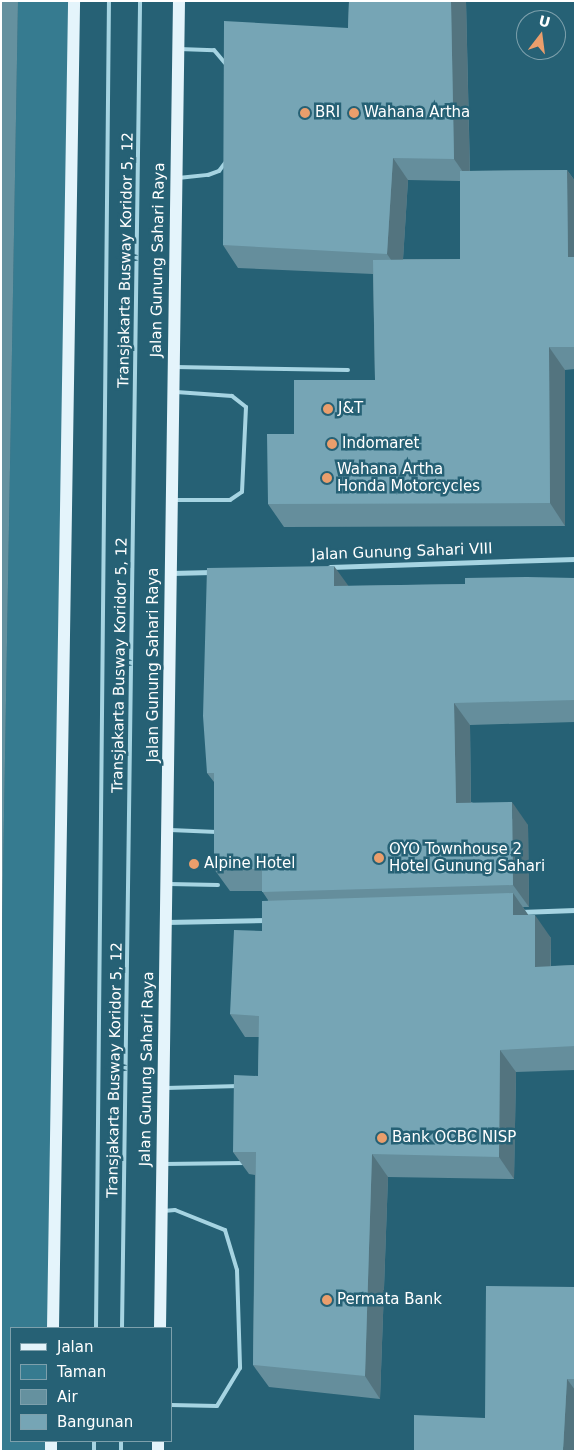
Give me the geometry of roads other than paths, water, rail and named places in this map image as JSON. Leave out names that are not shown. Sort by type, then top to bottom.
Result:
[{"type":"main road","points":[[53,1327],[74,1]]},
{"type":"main road","name":"Jalan Gunung Sahari Raya","points":[[160,1327],[166,884],[169,830],[173,366],[179,1]]},
{"type":"street","name":"Jalan Gunung Sahari VIII","points":[[318,568],[575,560]]},
{"type":"street","points":[[171,574],[221,572]]},
{"type":"street","points":[[516,912],[575,910]]},
{"type":"street","points":[[166,922],[279,919]]},
{"type":"lane","name":"Transjakarta Busway Koridor 5, 12","points":[[96,1327],[110,1]]},
{"type":"lane","name":"Transjakarta Busway Koridor 5, 12","points":[[122,1327],[140,1]]},
{"type":"lane","points":[[178,49],[222,54],[225,74]]},
{"type":"lane","points":[[176,178],[219,171],[225,156]]},
{"type":"lane","points":[[173,366],[348,370]]},
{"type":"lane","points":[[172,500],[230,500],[242,492],[246,408],[232,396],[174,392]]},
{"type":"lane","points":[[169,830],[217,832]]},
{"type":"lane","points":[[166,884],[218,886]]},
{"type":"lane","points":[[163,1088],[248,1086]]},
{"type":"lane","points":[[162,1164],[246,1163]]},
{"type":"lane","points":[[161,1212],[175,1210],[224,1230],[237,1270],[240,1368],[217,1406],[172,1405]]},
{"type":"water","points":[[1,1],[18,1],[1,991]]},
{"type":"place","name":"BRI","points":[[305,113]]},
{"type":"place","name":"Wahana Artha","points":[[354,113]]},
{"type":"place","name":"J&T","points":[[328,409]]},
{"type":"place","name":"Indomaret","points":[[332,444]]},
{"type":"place","name":"Wahana Artha Honda Motorcycles","points":[[327,478]]},
{"type":"place","name":"OYO Townhouse 2 Hotel Gunung Sahari","points":[[379,858]]},
{"type":"place","name":"Alpine Hotel","points":[[194,864]]},
{"type":"place","name":"Bank OCBC NISP","points":[[382,1138]]},
{"type":"place","name":"Permata Bank","points":[[327,1300]]}]
